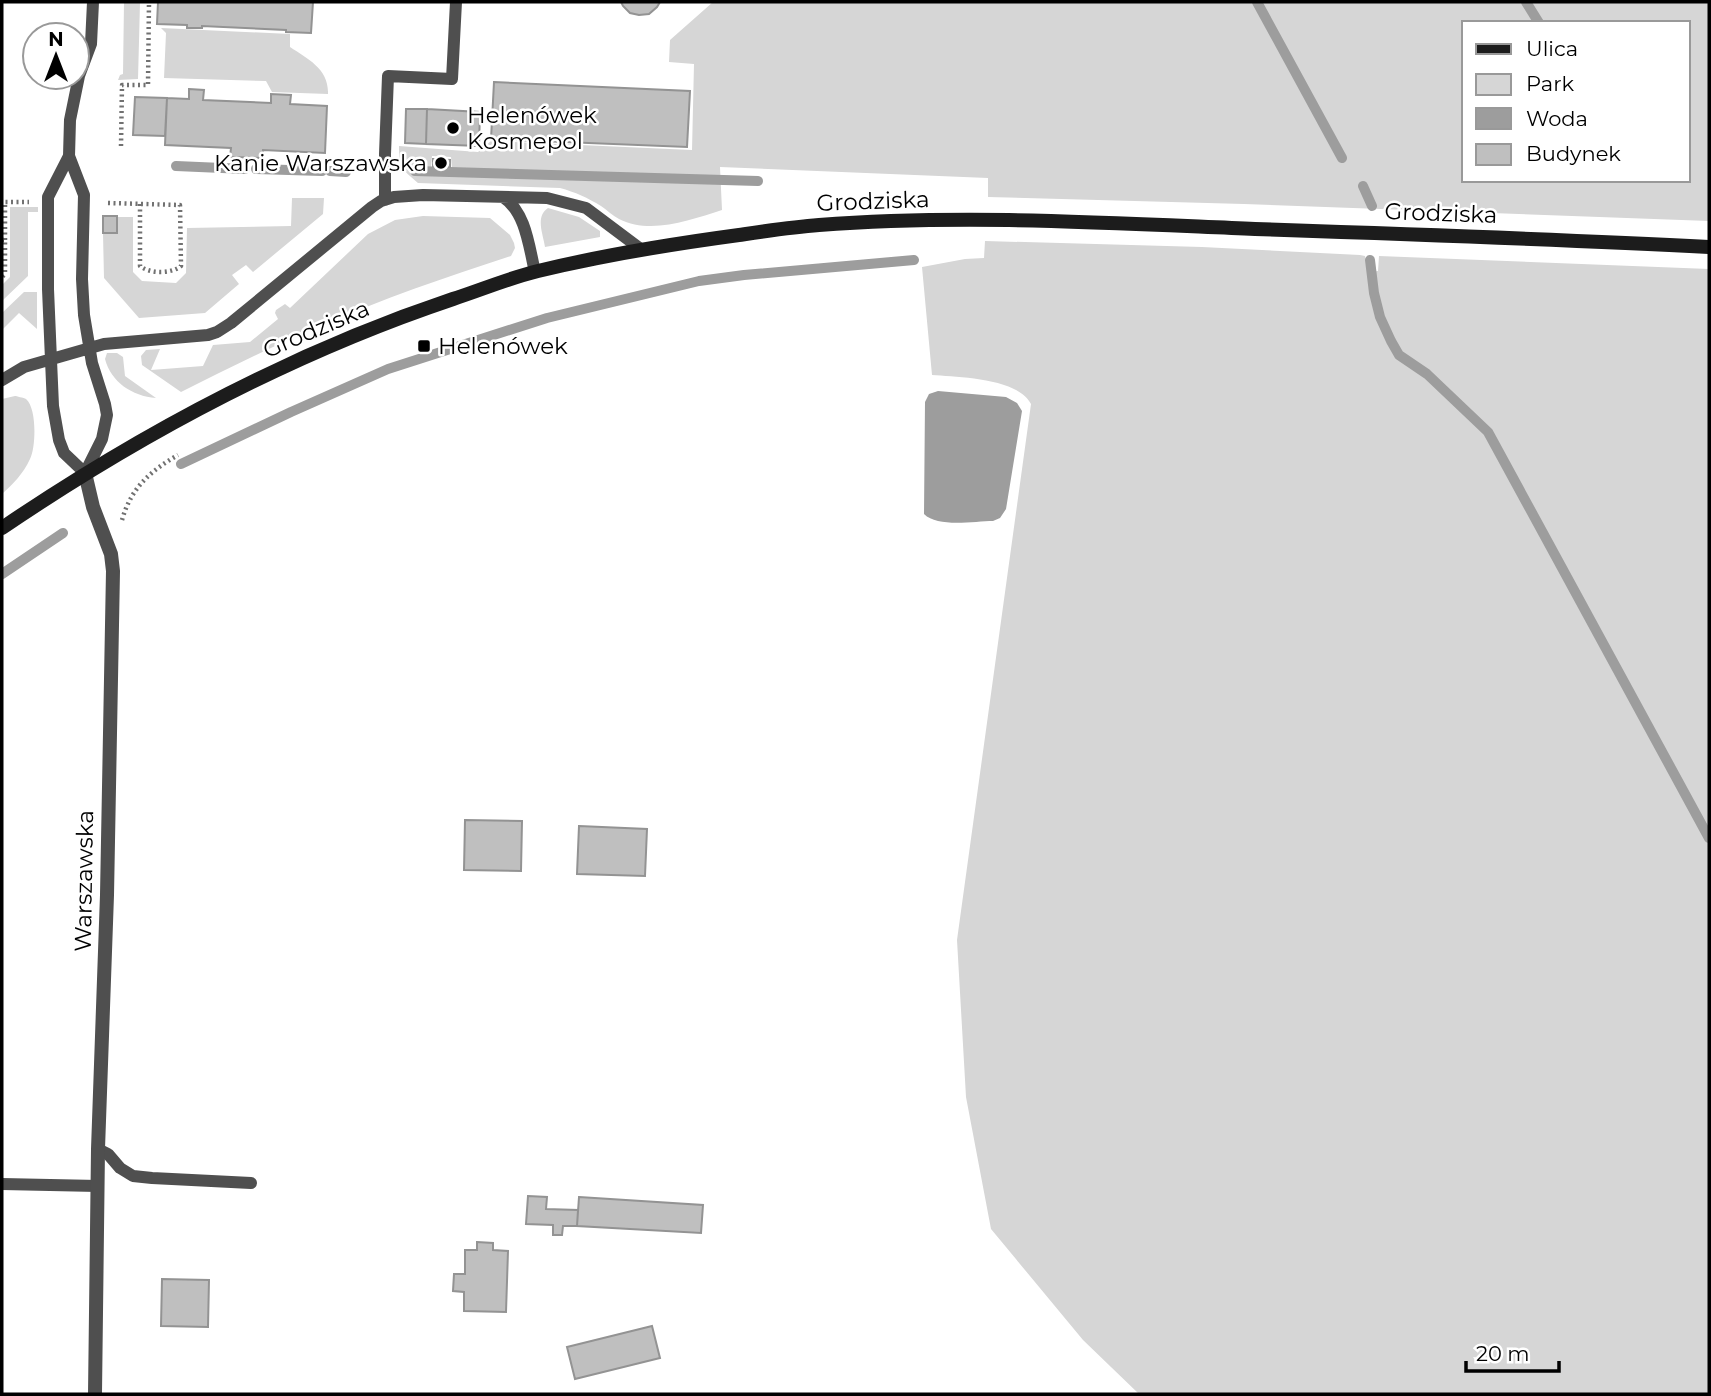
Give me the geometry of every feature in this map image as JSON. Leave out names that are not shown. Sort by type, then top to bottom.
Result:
[{"type":"main road","name":"Grodziska","points":[[85,473],[179,419],[302,358],[419,311],[535,272],[642,250],[788,228],[870,222],[945,221],[1156,225],[1709,247]]},
{"type":"main road","points":[[2,528],[85,473]]},
{"type":"street","name":"Warszawska","points":[[85,473],[93,507],[109,546],[113,571],[98,1149],[95,1394]]},
{"type":"lane","points":[[69,156],[48,197],[48,289],[53,407],[64,453],[85,473],[102,439],[107,415],[89,349],[83,296],[84,195],[69,156],[71,111],[79,76],[91,44],[93,2]]},
{"type":"lane","points":[[385,200],[388,76],[452,79],[456,2]]},
{"type":"lane","points":[[2,380],[24,367],[104,344],[200,336],[217,332],[372,207],[394,197],[423,195],[547,198],[586,208],[642,250]]},
{"type":"lane","points":[[503,197],[520,217],[535,272]]},
{"type":"lane","points":[[98,1149],[108,1154],[120,1168],[133,1176],[251,1183]]},
{"type":"lane","points":[[2,1184],[98,1186]]},
{"type":"path","points":[[121,146],[122,85],[148,85],[149,2]]},
{"type":"path","points":[[2,277],[5,274],[5,202],[38,202]]},
{"type":"path","points":[[108,203],[180,205],[181,267],[174,272],[146,271],[140,267],[140,204]]},
{"type":"path","points":[[109,546],[133,493],[153,470],[178,455]]},
{"type":"green space","points":[[124,2],[140,3],[138,79],[118,80],[123,74]]},
{"type":"green space","points":[[713,2],[1709,2],[1709,221],[988,197],[988,178],[720,167],[722,210],[670,224],[644,226],[619,219],[591,200],[560,188],[418,183],[402,168],[399,146],[478,152],[491,141],[692,150],[694,64],[669,62],[670,40]],"holes":[[[432,156],[451,157],[452,168],[431,167]]]},
{"type":"green space","points":[[161,28],[290,34],[290,47],[321,71],[328,94],[272,92],[266,81],[164,78],[166,33]]},
{"type":"green space","points":[[292,198],[324,198],[323,214],[253,272],[246,265],[232,275],[239,284],[205,313],[139,318],[104,278],[103,234],[118,233],[118,217],[133,217],[133,272],[142,281],[176,283],[186,273],[187,228],[291,226]]},
{"type":"green space","points":[[10,207],[38,207],[38,212],[28,212],[28,276],[2,301],[2,285],[10,277]]},
{"type":"green space","points":[[548,208],[579,217],[600,231],[600,237],[545,247],[541,221]]},
{"type":"green space","points":[[423,216],[490,218],[510,235],[515,248],[511,256],[344,316],[181,392],[142,365],[141,356],[146,350],[160,349],[151,370],[203,366],[213,345],[250,342],[278,319],[276,310],[285,304],[290,308],[368,234],[395,220]]},
{"type":"green space","points":[[985,241],[1360,255],[1365,256],[1368,272],[1378,271],[1379,256],[1709,269],[1709,1394],[1139,1394],[1083,1340],[991,1229],[966,1097],[957,940],[1031,404],[1024,395],[1001,384],[932,375],[922,267],[984,258]]},
{"type":"green space","points":[[24,292],[37,292],[37,329],[19,313],[2,330],[2,313]]},
{"type":"green space","points":[[107,353],[117,353],[123,357],[125,376],[156,398],[131,391],[117,381],[105,359]]},
{"type":"green space","points":[[15,396],[26,399],[30,404],[34,419],[32,454],[24,469],[2,494],[2,399]]},
{"type":"water","points":[[938,391],[1006,397],[1017,403],[1022,411],[1006,509],[1000,518],[993,521],[947,522],[924,514],[925,402],[929,394]]},
{"type":"building","points":[[158,2],[313,2],[311,33],[202,26],[187,28],[187,25],[157,24]]},
{"type":"building","points":[[621,2],[660,2],[649,14],[639,15],[630,13]]},
{"type":"building","points":[[494,82],[690,91],[687,147],[491,139]]},
{"type":"building","points":[[189,89],[204,90],[203,100],[271,103],[271,94],[291,95],[290,104],[327,106],[325,153],[263,150],[262,158],[230,157],[231,148],[165,145],[167,98],[189,99]]},
{"type":"building","points":[[135,97],[167,98],[165,136],[133,135]]},
{"type":"building","points":[[406,109],[427,109],[426,144],[405,143]]},
{"type":"building","name":"Helenówek Kosmepol","points":[[427,109],[480,112],[479,146],[426,144]]},
{"type":"building","name":"Kanie Warszawska","points":[[433,159],[450,160],[450,167],[433,166]]},
{"type":"building","points":[[103,216],[117,216],[117,233],[103,233]]},
{"type":"building","points":[[465,820],[522,821],[521,871],[464,870]]},
{"type":"building","points":[[579,826],[647,829],[645,876],[577,874]]},
{"type":"building","points":[[528,1196],[547,1197],[546,1209],[578,1210],[577,1226],[563,1226],[562,1235],[553,1235],[553,1225],[526,1224]]},
{"type":"building","points":[[579,1197],[703,1205],[701,1233],[577,1226]]},
{"type":"building","points":[[477,1242],[493,1243],[493,1250],[508,1251],[506,1312],[464,1311],[464,1292],[453,1291],[454,1274],[465,1274],[465,1250],[477,1250]]},
{"type":"building","points":[[162,1279],[209,1280],[208,1327],[161,1326]]},
{"type":"building","points":[[652,1326],[660,1358],[575,1379],[567,1347]]},
{"type":"waterway","points":[[1257,2],[1342,158]]},
{"type":"waterway","points":[[1526,2],[1538,21]]},
{"type":"waterway","points":[[176,166],[245,169]]},
{"type":"waterway","points":[[256,169],[322,171]]},
{"type":"waterway","points":[[330,171],[346,172]]},
{"type":"waterway","points":[[415,171],[758,181]]},
{"type":"waterway","points":[[1363,186],[1372,206]]},
{"type":"waterway","points":[[181,464],[388,369],[547,318],[699,281],[914,260]]},
{"type":"waterway","points":[[1370,260],[1380,317],[1399,355],[1427,374],[1488,432],[1709,838]]},
{"type":"waterway","points":[[2,574],[63,533]]},
{"type":"place","name":"Helenówek Kosmepol","points":[[453,128]]},
{"type":"place","name":"Kanie Warszawska","points":[[441,163]]},
{"type":"place","name":"Helenówek","points":[[424,346]]}]
